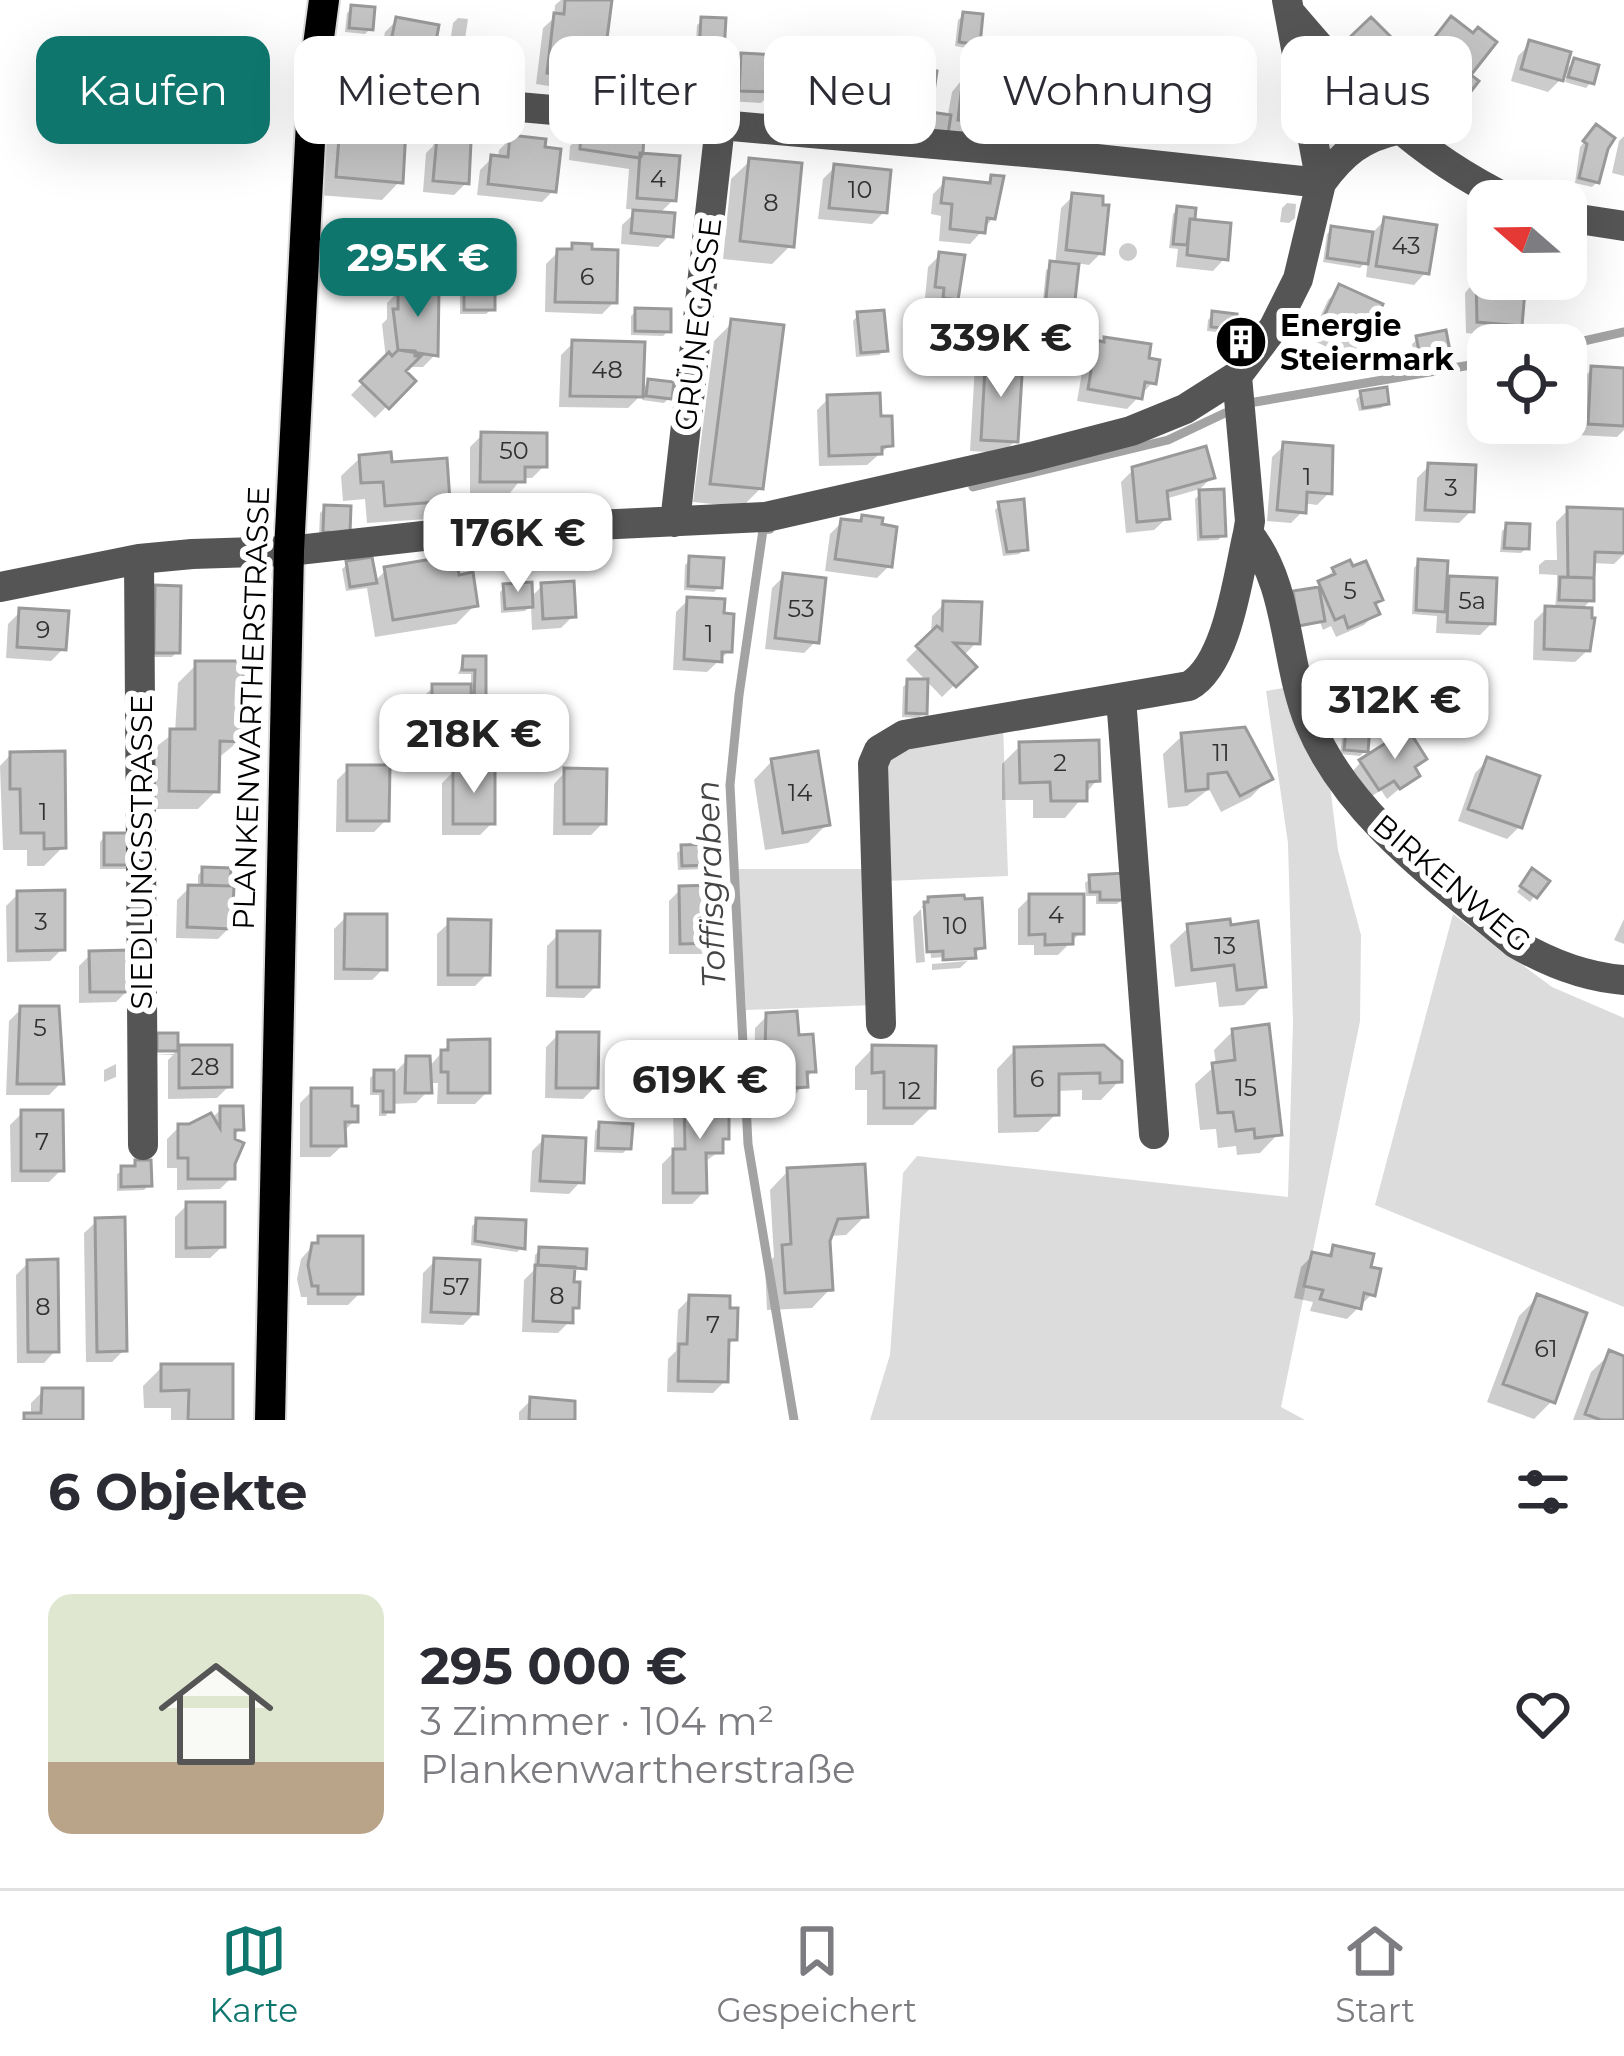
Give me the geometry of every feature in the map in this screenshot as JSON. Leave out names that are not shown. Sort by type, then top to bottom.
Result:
[{"type":"main road","name":"PLANKENWARTHERSTRASSE","points":[[319,36],[324,0]]},
{"type":"main road","name":"PLANKENWARTHERSTRASSE","points":[[270,1420],[289,551],[310,144]]},
{"type":"street","points":[[1289,7],[1314,36]]},
{"type":"street","points":[[0,587],[139,559],[289,551],[467,531],[766,517],[1051,452],[1185,409],[1237,376],[1274,327],[1298,279],[1321,183],[1289,7]]},
{"type":"street","points":[[740,129],[1321,183]]},
{"type":"street","name":"GRÜNEGASSE","points":[[675,522],[718,144]]},
{"type":"street","points":[[1321,183],[1356,144]]},
{"type":"street","points":[[1416,144],[1468,180]]},
{"type":"street","points":[[1587,220],[1624,226]]},
{"type":"street","name":"BIRKENWEG","points":[[881,1024],[873,764],[879,750],[904,735],[1189,686],[1210,670],[1231,606],[1250,521],[1237,376]]},
{"type":"street","name":"BIRKENWEG","points":[[1248,533],[1270,567],[1308,720],[1341,783],[1432,872],[1515,943],[1598,978],[1624,980]]},
{"type":"street","name":"SIEDLUNGSSTRASSE","points":[[139,559],[143,1145]]},
{"type":"street","points":[[1121,698],[1154,1134]]},
{"type":"shaded area","points":[[1292,15],[1311,36],[1296,36]]},
{"type":"shaded area","points":[[1314,144],[1355,144],[1321,183]]},
{"type":"shaded area","points":[[1296,686],[1320,706],[1338,850],[1361,935],[1360,1021],[1281,1407],[1305,1420],[870,1420],[890,1355],[903,1173],[917,1156],[1288,1197],[1293,1022],[1288,843],[1266,691]]},
{"type":"shaded area","points":[[1003,724],[1008,876],[885,881],[883,765],[889,754]]},
{"type":"shaded area","points":[[738,869],[869,869],[874,1005],[746,1010]]},
{"type":"shaded area","points":[[1453,914],[1552,987],[1624,1018],[1624,1307],[1375,1205]]},
{"type":"building","points":[[565,0],[612,0],[607,36],[551,36],[554,13],[564,14]]},
{"type":"building","points":[[351,5],[375,7],[373,30],[349,28]]},
{"type":"building","points":[[963,12],[983,14],[981,36],[960,36],[959,42]]},
{"type":"building","points":[[1451,16],[1473,33],[1478,27],[1497,42],[1472,74],[1472,36],[1436,36]]},
{"type":"building","points":[[396,17],[439,25],[437,36],[392,36]]},
{"type":"building","points":[[701,17],[726,18],[725,36],[700,36]]},
{"type":"building","points":[[1371,17],[1390,36],[1351,36]]},
{"type":"building","points":[[1529,40],[1571,52],[1563,81],[1521,69]]},
{"type":"building","points":[[741,53],[764,54],[764,92],[740,91]]},
{"type":"building","points":[[1574,58],[1599,65],[1594,84],[1568,77]]},
{"type":"building","points":[[936,113],[951,115],[947,140],[936,139]]},
{"type":"building","points":[[1596,124],[1615,138],[1599,183],[1579,178],[1587,144],[1583,141]]},
{"type":"building","points":[[525,137],[546,139],[545,147],[561,149],[556,192],[488,184],[491,155],[508,157],[509,144],[525,144]]},
{"type":"building","points":[[339,144],[405,144],[403,183],[336,177]]},
{"type":"building","points":[[436,144],[471,144],[469,184],[433,181]]},
{"type":"building","points":[[580,144],[643,144],[640,158],[580,149]]},
{"type":"building","points":[[640,153],[680,156],[676,201],[637,198]]},
{"type":"building","points":[[749,158],[802,163],[794,247],[740,241]]},
{"type":"building","points":[[834,164],[891,170],[887,213],[829,208]]},
{"type":"building","points":[[991,175],[1004,176],[995,219],[987,218],[985,233],[950,229],[952,204],[941,203],[944,178],[990,183]]},
{"type":"building","points":[[1072,193],[1103,196],[1103,205],[1109,205],[1104,254],[1066,250]]},
{"type":"building","points":[[1177,206],[1196,208],[1187,245],[1173,244]]},
{"type":"building","points":[[633,210],[675,213],[673,237],[631,233]]},
{"type":"building","points":[[1384,217],[1437,225],[1429,274],[1376,266]]},
{"type":"building","points":[[1190,219],[1231,223],[1228,260],[1187,255]]},
{"type":"building","points":[[1331,226],[1373,232],[1368,264],[1327,258]]},
{"type":"building","points":[[572,243],[618,250],[617,303],[555,302],[557,249],[572,249]]},
{"type":"building","points":[[939,252],[965,255],[958,300],[943,298],[944,288],[935,287]]},
{"type":"building","points":[[1050,261],[1079,264],[1074,309],[1045,307]]},
{"type":"building","points":[[464,268],[495,268],[495,310],[464,310]]},
{"type":"building","points":[[1339,284],[1383,304],[1363,347],[1319,327]]},
{"type":"building","points":[[398,288],[439,288],[438,356],[398,350],[393,309],[398,309]]},
{"type":"building","points":[[1476,300],[1524,300],[1522,324],[1477,322]]},
{"type":"building","points":[[635,308],[671,309],[671,332],[635,331]]},
{"type":"building","points":[[884,310],[888,351],[861,353],[857,312]]},
{"type":"building","points":[[1212,311],[1237,314],[1235,329],[1211,327]]},
{"type":"building","points":[[731,319],[784,325],[763,489],[710,484]]},
{"type":"building","points":[[1446,330],[1451,356],[1421,362],[1416,336]]},
{"type":"building","points":[[1104,337],[1151,344],[1149,358],[1160,360],[1156,384],[1145,382],[1142,399],[1088,389],[1096,340],[1104,342]]},
{"type":"building","points":[[572,340],[645,342],[643,397],[570,396]]},
{"type":"building","points":[[398,350],[421,356],[406,371],[416,381],[389,409],[360,381],[389,352],[392,356]]},
{"type":"building","points":[[986,350],[1009,352],[1007,374],[1022,375],[1018,442],[981,440]]},
{"type":"building","points":[[1591,366],[1624,368],[1624,426],[1588,424]]},
{"type":"building","points":[[648,379],[674,382],[672,399],[646,396]]},
{"type":"building","points":[[1387,387],[1389,404],[1363,408],[1360,391]]},
{"type":"building","points":[[880,393],[881,416],[892,416],[893,446],[882,447],[882,454],[829,456],[827,395]]},
{"type":"building","points":[[481,432],[547,433],[547,467],[525,467],[525,482],[480,482]]},
{"type":"building","points":[[1283,442],[1333,446],[1332,494],[1307,492],[1306,513],[1277,510]]},
{"type":"building","points":[[1206,446],[1215,478],[1167,491],[1170,519],[1137,522],[1132,467]]},
{"type":"building","points":[[391,452],[392,462],[447,458],[450,501],[385,506],[383,482],[361,483],[359,455]]},
{"type":"building","points":[[1428,463],[1476,465],[1474,512],[1425,510]]},
{"type":"building","points":[[1224,489],[1226,536],[1201,537],[1199,490]]},
{"type":"building","points":[[1024,499],[1028,550],[1007,552],[998,502]]},
{"type":"building","points":[[324,505],[351,506],[350,533],[323,532]]},
{"type":"building","points":[[1567,507],[1624,509],[1624,553],[1595,552],[1594,578],[1568,577]]},
{"type":"building","points":[[862,515],[883,518],[882,524],[897,527],[892,567],[835,559],[841,519],[861,521]]},
{"type":"building","points":[[1506,523],[1530,524],[1529,549],[1504,548]]},
{"type":"building","points":[[456,555],[459,575],[473,572],[478,606],[393,620],[384,567]]},
{"type":"building","points":[[689,556],[724,558],[722,588],[688,586]]},
{"type":"building","points":[[372,557],[377,583],[350,587],[346,561]]},
{"type":"building","points":[[1418,559],[1448,561],[1445,612],[1416,610]]},
{"type":"building","points":[[1350,560],[1353,566],[1366,561],[1383,600],[1375,603],[1380,614],[1348,628],[1344,616],[1335,620],[1318,581]]},
{"type":"building","points":[[783,573],[826,578],[819,643],[775,638]]},
{"type":"building","points":[[1449,576],[1497,578],[1495,624],[1447,622]]},
{"type":"building","points":[[1560,577],[1594,578],[1594,601],[1559,600]]},
{"type":"building","points":[[574,581],[576,617],[543,619],[541,583]]},
{"type":"building","points":[[532,582],[533,607],[505,609],[503,584]]},
{"type":"building","points":[[155,585],[181,586],[180,653],[154,653]]},
{"type":"building","points":[[1319,587],[1325,621],[1298,626],[1293,591]]},
{"type":"building","points":[[687,597],[725,599],[724,613],[734,614],[732,652],[722,652],[722,662],[684,659]]},
{"type":"building","points":[[943,601],[982,602],[980,644],[954,643],[977,667],[956,687],[916,646],[937,626],[942,630]]},
{"type":"building","points":[[1545,606],[1592,608],[1590,651],[1544,649]]},
{"type":"building","points":[[19,608],[69,611],[66,650],[17,647]]},
{"type":"building","points":[[463,656],[486,656],[486,702],[474,702],[475,670],[462,670]]},
{"type":"building","points":[[195,661],[243,661],[243,693],[254,693],[253,713],[243,713],[242,742],[220,741],[219,792],[169,791],[170,729],[195,729]]},
{"type":"building","points":[[907,679],[928,679],[927,714],[906,713]]},
{"type":"building","points":[[432,684],[471,684],[472,731],[432,731]]},
{"type":"building","points":[[1347,723],[1370,726],[1368,752],[1344,750]]},
{"type":"building","points":[[1245,727],[1273,779],[1240,796],[1227,772],[1208,774],[1208,789],[1186,791],[1181,733]]},
{"type":"building","points":[[1408,729],[1427,759],[1415,767],[1420,776],[1400,789],[1394,781],[1379,790],[1359,760]]},
{"type":"building","points":[[1099,740],[1100,781],[1087,782],[1087,801],[1051,801],[1050,782],[1020,783],[1019,742]]},
{"type":"building","points":[[65,751],[66,848],[44,849],[44,833],[21,833],[20,789],[10,789],[10,752]]},
{"type":"building","points":[[818,751],[830,825],[783,833],[771,759]]},
{"type":"building","points":[[1487,757],[1540,776],[1522,828],[1468,809]]},
{"type":"building","points":[[347,765],[390,765],[389,821],[347,821]]},
{"type":"building","points":[[453,768],[495,768],[495,824],[453,824]]},
{"type":"building","points":[[564,768],[607,769],[606,824],[564,824]]},
{"type":"building","points":[[104,833],[133,833],[134,865],[104,865]]},
{"type":"building","points":[[711,844],[711,865],[682,866],[681,845]]},
{"type":"building","points":[[202,867],[231,868],[230,886],[202,885]]},
{"type":"building","points":[[1532,868],[1550,881],[1537,898],[1520,886]]},
{"type":"building","points":[[1126,873],[1126,900],[1100,900],[1100,892],[1090,892],[1089,875]]},
{"type":"building","points":[[188,885],[234,886],[232,929],[187,927]]},
{"type":"building","points":[[718,885],[719,943],[680,944],[679,886]]},
{"type":"building","points":[[65,890],[65,950],[17,951],[17,891]]},
{"type":"building","points":[[1029,894],[1084,894],[1084,934],[1073,934],[1073,944],[1045,945],[1045,934],[1029,935]]},
{"type":"building","points":[[964,895],[965,899],[982,898],[985,948],[975,949],[976,958],[943,960],[943,951],[927,952],[924,902],[928,897]]},
{"type":"building","points":[[345,914],[387,914],[387,970],[344,969]]},
{"type":"building","points":[[448,919],[491,920],[490,975],[448,975]]},
{"type":"building","points":[[1230,919],[1231,925],[1258,921],[1266,987],[1237,990],[1234,965],[1192,970],[1187,924]]},
{"type":"building","points":[[557,931],[600,931],[599,987],[557,987]]},
{"type":"building","points":[[130,950],[131,992],[90,992],[89,951]]},
{"type":"building","points":[[20,1006],[59,1006],[64,1084],[17,1084]]},
{"type":"building","points":[[797,1011],[799,1035],[813,1034],[816,1072],[807,1072],[808,1087],[764,1090],[766,1013]]},
{"type":"building","points":[[1269,1024],[1282,1135],[1255,1138],[1254,1129],[1236,1131],[1233,1112],[1218,1113],[1212,1063],[1235,1060],[1232,1029]]},
{"type":"building","points":[[557,1032],[599,1032],[598,1088],[556,1088]]},
{"type":"building","points":[[157,1033],[178,1033],[178,1051],[157,1051]]},
{"type":"building","points":[[490,1039],[490,1093],[448,1093],[441,1050],[448,1050],[448,1040]]},
{"type":"building","points":[[179,1045],[232,1045],[232,1087],[179,1088]]},
{"type":"building","points":[[872,1045],[936,1046],[935,1108],[884,1108],[884,1072],[872,1073]]},
{"type":"building","points":[[1104,1045],[1122,1061],[1122,1082],[1100,1083],[1100,1073],[1059,1074],[1059,1115],[1015,1116],[1014,1047]]},
{"type":"building","points":[[406,1056],[430,1056],[432,1093],[405,1093]]},
{"type":"building","points":[[374,1070],[394,1070],[394,1112],[383,1112],[383,1091],[374,1091]]},
{"type":"building","points":[[311,1088],[352,1088],[358,1122],[345,1122],[346,1146],[311,1146]]},
{"type":"building","points":[[722,1096],[722,1108],[729,1108],[729,1139],[723,1139],[723,1153],[706,1153],[707,1193],[673,1193],[673,1149],[685,1149],[684,1097]]},
{"type":"building","points":[[220,1106],[243,1106],[244,1130],[235,1130],[235,1139],[244,1143],[235,1164],[235,1179],[188,1179],[188,1158],[178,1158],[178,1124],[211,1113],[220,1128]]},
{"type":"building","points":[[21,1110],[63,1110],[64,1171],[21,1171]]},
{"type":"building","points":[[599,1122],[633,1124],[631,1149],[598,1148]]},
{"type":"building","points":[[543,1136],[586,1138],[584,1183],[540,1181]]},
{"type":"building","points":[[135,1160],[151,1160],[152,1186],[121,1187],[121,1166],[135,1166]]},
{"type":"building","points":[[865,1164],[868,1217],[838,1219],[830,1241],[833,1290],[785,1293],[782,1245],[791,1244],[787,1168]]},
{"type":"building","points":[[186,1202],[225,1202],[225,1247],[186,1248]]},
{"type":"building","points":[[125,1217],[127,1351],[97,1352],[95,1218]]},
{"type":"building","points":[[476,1218],[526,1220],[525,1249],[475,1241]]},
{"type":"building","points":[[318,1236],[363,1236],[363,1294],[318,1294],[308,1265]]},
{"type":"building","points":[[1333,1245],[1374,1254],[1371,1267],[1381,1269],[1375,1296],[1364,1293],[1361,1309],[1320,1299],[1323,1290],[1304,1286],[1312,1252],[1331,1256]]},
{"type":"building","points":[[539,1247],[587,1249],[586,1269],[538,1265]]},
{"type":"building","points":[[434,1258],[480,1260],[478,1314],[431,1312]]},
{"type":"building","points":[[58,1259],[59,1352],[28,1352],[27,1260]]},
{"type":"building","points":[[535,1265],[575,1267],[574,1282],[580,1282],[573,1323],[533,1321]]},
{"type":"building","points":[[1537,1294],[1587,1313],[1555,1403],[1503,1384]]},
{"type":"building","points":[[689,1295],[730,1296],[730,1308],[738,1308],[737,1340],[729,1340],[728,1382],[678,1381],[679,1344],[687,1344]]},
{"type":"building","points":[[1609,1350],[1624,1356],[1624,1420],[1585,1414]]},
{"type":"building","points":[[161,1364],[233,1364],[233,1420],[188,1420],[189,1390],[161,1391]]},
{"type":"building","points":[[42,1388],[83,1388],[83,1420],[24,1420],[24,1413],[41,1413]]},
{"type":"building","points":[[530,1397],[575,1401],[575,1420],[529,1420]]},
{"type":"waterway","name":"Toffisgraben","points":[[1587,340],[1624,332]]},
{"type":"waterway","name":"Toffisgraben","points":[[1255,402],[1467,366]]},
{"type":"waterway","name":"Toffisgraben","points":[[973,487],[1168,440],[1225,413]]},
{"type":"waterway","name":"Toffisgraben","points":[[770,529],[763,530],[730,785],[748,1144],[794,1420]]},
{"type":"place","name":"Energie Steiermark","points":[[1241,342]]}]
